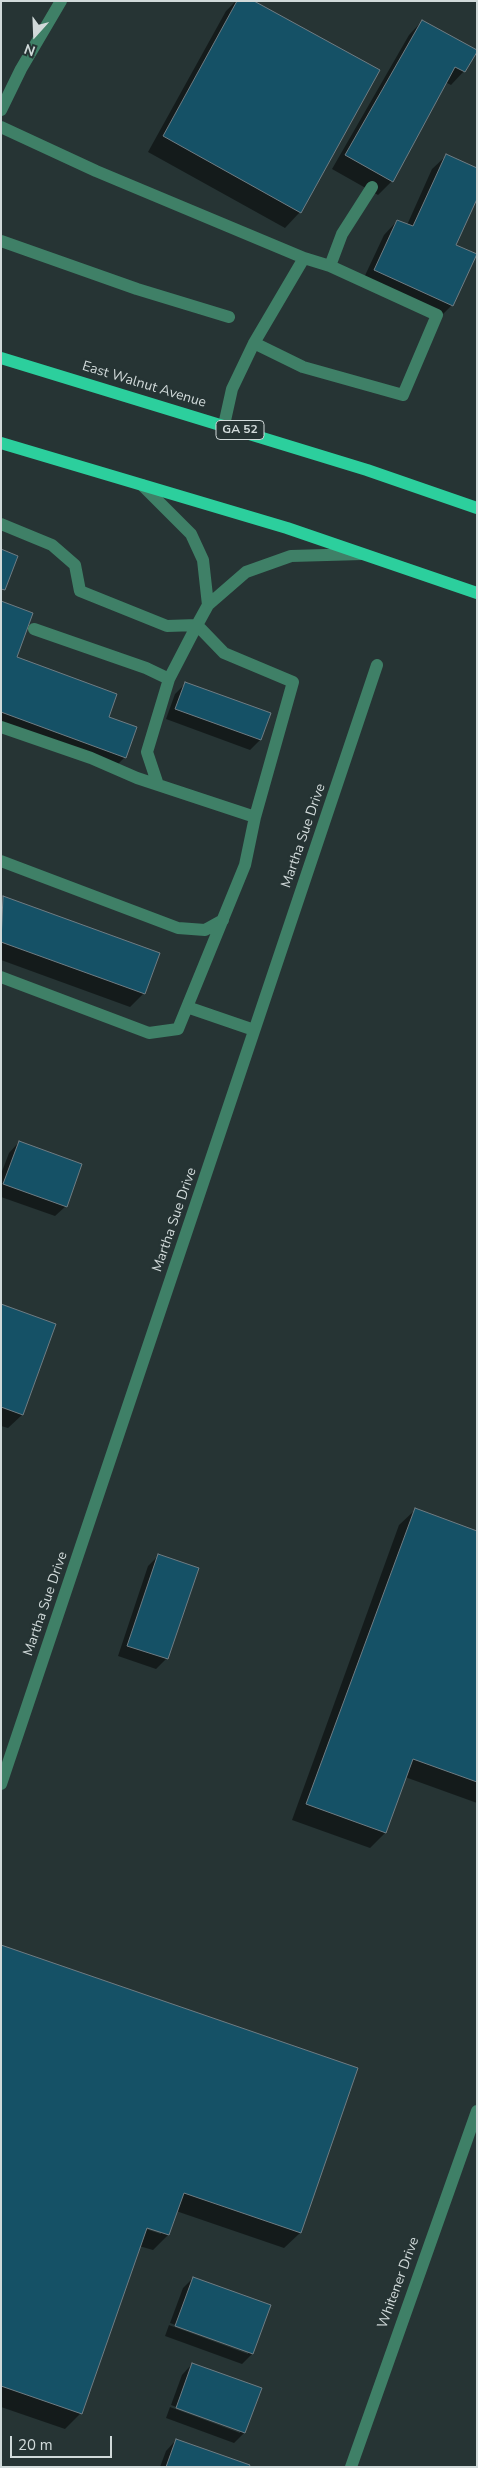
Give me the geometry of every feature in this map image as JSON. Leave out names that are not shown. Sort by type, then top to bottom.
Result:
[{"type":"main road","name":"East Walnut Avenue","points":[[1,358],[367,470],[477,508]]},
{"type":"main road","points":[[1,443],[287,528],[477,592]]},
{"type":"street","points":[[1,110],[21,69],[61,1]]},
{"type":"street","points":[[1,126],[96,171],[304,258],[330,266],[437,315],[403,395],[303,367],[254,343]]},
{"type":"street","points":[[330,266],[342,234],[372,187]]},
{"type":"street","points":[[1,241],[137,289],[228,317]]},
{"type":"street","points":[[224,426],[232,389],[254,343],[304,258]]},
{"type":"street","points":[[142,485],[190,534],[203,560],[208,605]]},
{"type":"street","points":[[1,524],[52,545],[75,565],[80,591],[168,626],[197,625],[224,653],[293,682],[255,817],[245,865],[178,1029],[149,1033],[1,977]]},
{"type":"street","points":[[158,785],[147,752],[169,680],[208,605],[246,572],[291,556],[364,554]]},
{"type":"street","points":[[34,629],[146,668],[169,680]]},
{"type":"street","name":"Martha Sue Drive","points":[[1,1784],[377,665]]},
{"type":"street","points":[[1,727],[92,758],[137,778],[255,817]]},
{"type":"street","points":[[1,861],[178,928],[205,930],[222,920]]},
{"type":"street","points":[[187,1007],[254,1030]]},
{"type":"street","name":"Whitener Drive","points":[[352,2467],[477,2111]]},
{"type":"building","points":[[237,1],[254,1],[380,70],[301,213],[163,136]]},
{"type":"building","points":[[422,20],[477,50],[477,52],[465,72],[455,67],[393,182],[345,155]]},
{"type":"building","points":[[446,154],[477,168],[477,199],[456,245],[477,254],[453,306],[374,270],[397,220],[413,226]]},
{"type":"building","points":[[1,549],[18,556],[5,590],[1,589]]},
{"type":"building","points":[[1,601],[33,613],[17,657],[117,694],[109,717],[137,727],[126,758],[1,712]]},
{"type":"building","points":[[185,682],[271,713],[261,740],[175,709]]},
{"type":"building","points":[[3,896],[160,953],[145,994],[1,942]]},
{"type":"building","points":[[19,1141],[82,1164],[67,1207],[3,1184]]},
{"type":"building","points":[[1,1304],[56,1324],[23,1415],[1,1407]]},
{"type":"building","points":[[415,1508],[477,1531],[477,1782],[413,1759],[386,1833],[306,1804]]},
{"type":"building","points":[[158,1554],[199,1568],[168,1659],[127,1646]]},
{"type":"building","points":[[1,1945],[358,2068],[301,2233],[184,2193],[169,2235],[147,2228],[82,2414],[1,2386]]},
{"type":"building","points":[[193,2277],[271,2305],[253,2354],[175,2326]]},
{"type":"building","points":[[192,2363],[262,2388],[245,2433],[176,2408]]},
{"type":"building","points":[[176,2439],[250,2465],[249,2467],[166,2467]]}]
